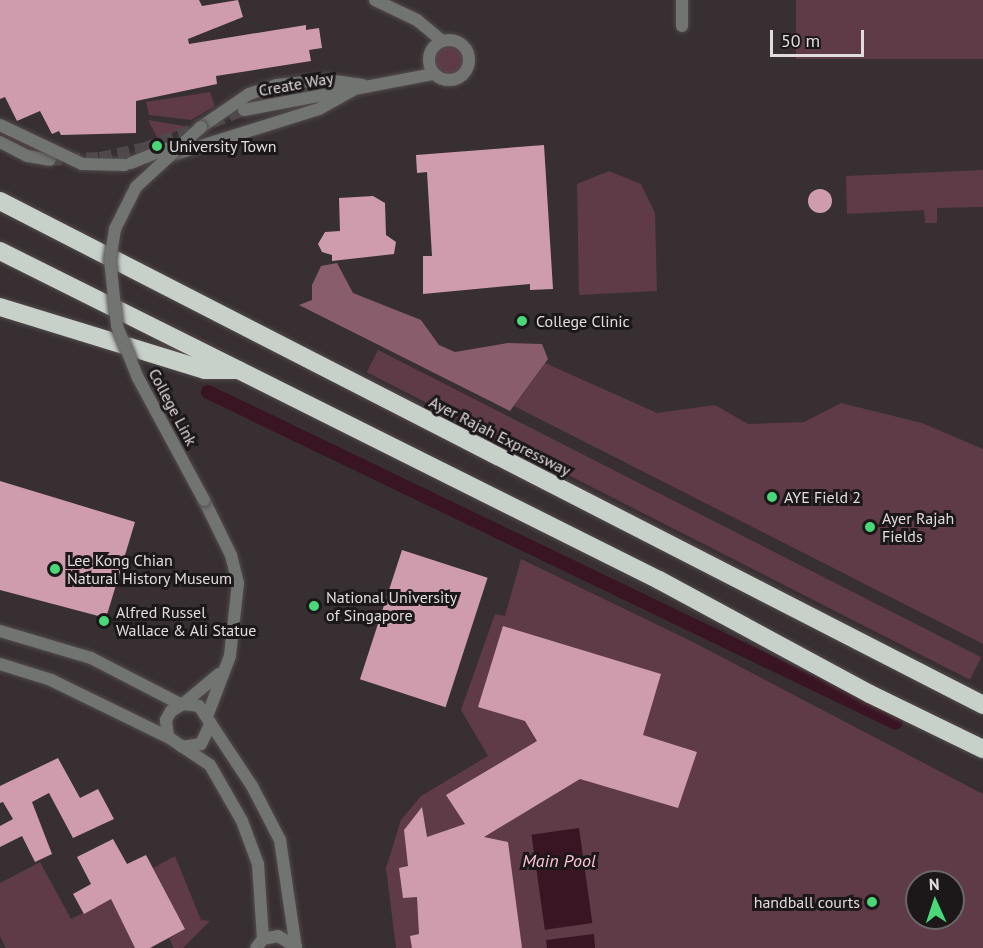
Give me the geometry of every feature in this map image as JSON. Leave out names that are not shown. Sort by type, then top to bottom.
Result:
[{"type":"highway","name":"Ayer Rajah Expressway","points":[[4,201],[983,705]]},
{"type":"highway","points":[[0,251],[239,370],[983,749]]},
{"type":"highway","points":[[0,307],[211,372],[239,370]]},
{"type":"street","name":"Create Way","points":[[244,110],[379,87],[433,74],[451,81],[463,75],[469,65],[463,46],[442,41],[417,20],[375,0]]},
{"type":"street","points":[[682,0],[682,26]]},
{"type":"street","points":[[433,74],[429,55],[442,41]]},
{"type":"street","name":"College Link","points":[[209,718],[219,674],[237,626],[238,583],[231,555],[138,378],[117,326],[110,285],[115,229],[126,202],[162,159],[201,127],[249,94],[277,85],[327,80],[379,87]]},
{"type":"street","name":"Create Way","points":[[162,159],[292,117],[353,90]]},
{"type":"street","points":[[0,125],[82,164],[128,164],[160,153],[201,127]]},
{"type":"street","points":[[0,142],[28,156],[50,160]]},
{"type":"street","points":[[0,631],[91,658],[199,706],[252,786],[280,840],[296,948]]},
{"type":"street","points":[[0,664],[51,680],[173,741],[210,765],[242,821],[261,878],[260,944],[278,936],[296,948]]},
{"type":"street","points":[[173,741],[168,715],[219,674]]},
{"type":"street","points":[[173,741],[201,744],[209,718]]},
{"type":"shaded area","points":[[796,0],[983,0],[983,59],[796,59]]},
{"type":"shaded area","points":[[449,45],[459,50],[464,60],[459,70],[449,75],[439,70],[434,60],[439,50]]},
{"type":"shaded area","points":[[210,92],[215,106],[191,120],[149,115],[146,102]]},
{"type":"shaded area","points":[[148,120],[184,126],[187,127],[158,139]]},
{"type":"shaded area","points":[[983,170],[983,207],[937,208],[937,223],[925,223],[924,210],[847,214],[846,176]]},
{"type":"shaded area","points":[[609,171],[641,184],[655,213],[657,291],[579,295],[577,184]]},
{"type":"shaded area","points":[[337,263],[353,293],[421,320],[439,345],[455,352],[508,343],[542,344],[548,359],[510,411],[299,305],[312,300],[312,285],[321,266]]},
{"type":"shaded area","points":[[378,350],[981,657],[970,680],[367,372]]},
{"type":"shaded area","name":"Ayer Rajah Fields","points":[[545,363],[657,413],[715,405],[748,424],[804,422],[841,403],[922,423],[983,449],[983,644],[514,406]]},
{"type":"shaded area","points":[[521,559],[691,641],[983,794],[983,948],[396,948],[386,868],[401,820],[421,796],[488,756],[461,710],[495,614],[505,616]]},
{"type":"shaded area","points":[[175,856],[201,920],[210,921],[183,948],[174,948],[169,938],[185,929],[153,868]]},
{"type":"shaded area","points":[[40,862],[71,919],[111,899],[135,948],[6,948],[0,936],[0,883]]},
{"type":"water","name":"Main Pool","points":[[579,828],[592,923],[545,930],[531,835]]},
{"type":"water","points":[[594,934],[595,948],[547,948],[546,940]]},
{"type":"building","points":[[0,0],[199,0],[202,6],[238,0],[243,17],[188,39],[189,44],[306,25],[306,30],[319,28],[322,48],[309,50],[311,61],[216,76],[217,84],[136,101],[136,133],[61,135],[59,131],[52,134],[40,111],[17,121],[5,97],[0,99]]},
{"type":"building","points":[[544,145],[553,289],[530,290],[530,284],[423,294],[423,256],[432,256],[427,172],[417,173],[416,155]]},
{"type":"building","points":[[820,189],[829,192],[832,201],[829,210],[820,213],[811,210],[808,201],[811,192]]},
{"type":"building","points":[[373,196],[385,203],[386,235],[396,242],[394,254],[332,261],[332,255],[322,252],[318,244],[325,232],[340,231],[339,198]]},
{"type":"building","name":"Lee Kong Chian Natural History Museum","points":[[0,481],[135,522],[106,618],[0,590]]},
{"type":"building","points":[[402,550],[488,578],[446,707],[360,679]]},
{"type":"building","points":[[503,626],[661,674],[643,735],[697,752],[678,808],[580,779],[484,837],[508,842],[522,948],[412,948],[410,936],[419,934],[417,897],[403,898],[399,868],[408,866],[404,830],[422,807],[427,837],[465,824],[446,795],[537,741],[525,721],[478,707]]},
{"type":"building","points":[[58,758],[80,798],[98,789],[114,819],[73,838],[49,793],[32,802],[52,854],[35,862],[22,836],[0,847],[0,826],[13,819],[3,802],[0,803],[0,786]]},
{"type":"building","points":[[113,839],[127,864],[146,855],[185,929],[150,948],[135,948],[111,899],[84,914],[73,894],[91,884],[77,857]]},
{"type":"waterway","points":[[208,392],[896,723]]},
{"type":"tunnel","points":[[50,160],[100,158],[145,148],[244,110]]},
{"type":"place","name":"University Town","points":[[157,146]]},
{"type":"place","name":"College Clinic","points":[[522,321]]},
{"type":"place","name":"AYE Field 2","points":[[772,497]]},
{"type":"place","name":"Ayer Rajah Fields","points":[[870,527]]},
{"type":"place","name":"Lee Kong Chian Natural History Museum","points":[[55,569]]},
{"type":"place","name":"National University of Singapore","points":[[314,606]]},
{"type":"place","name":"Alfred Russel Wallace & Ali Statue","points":[[104,621]]},
{"type":"place","name":"handball courts","points":[[872,902]]}]
